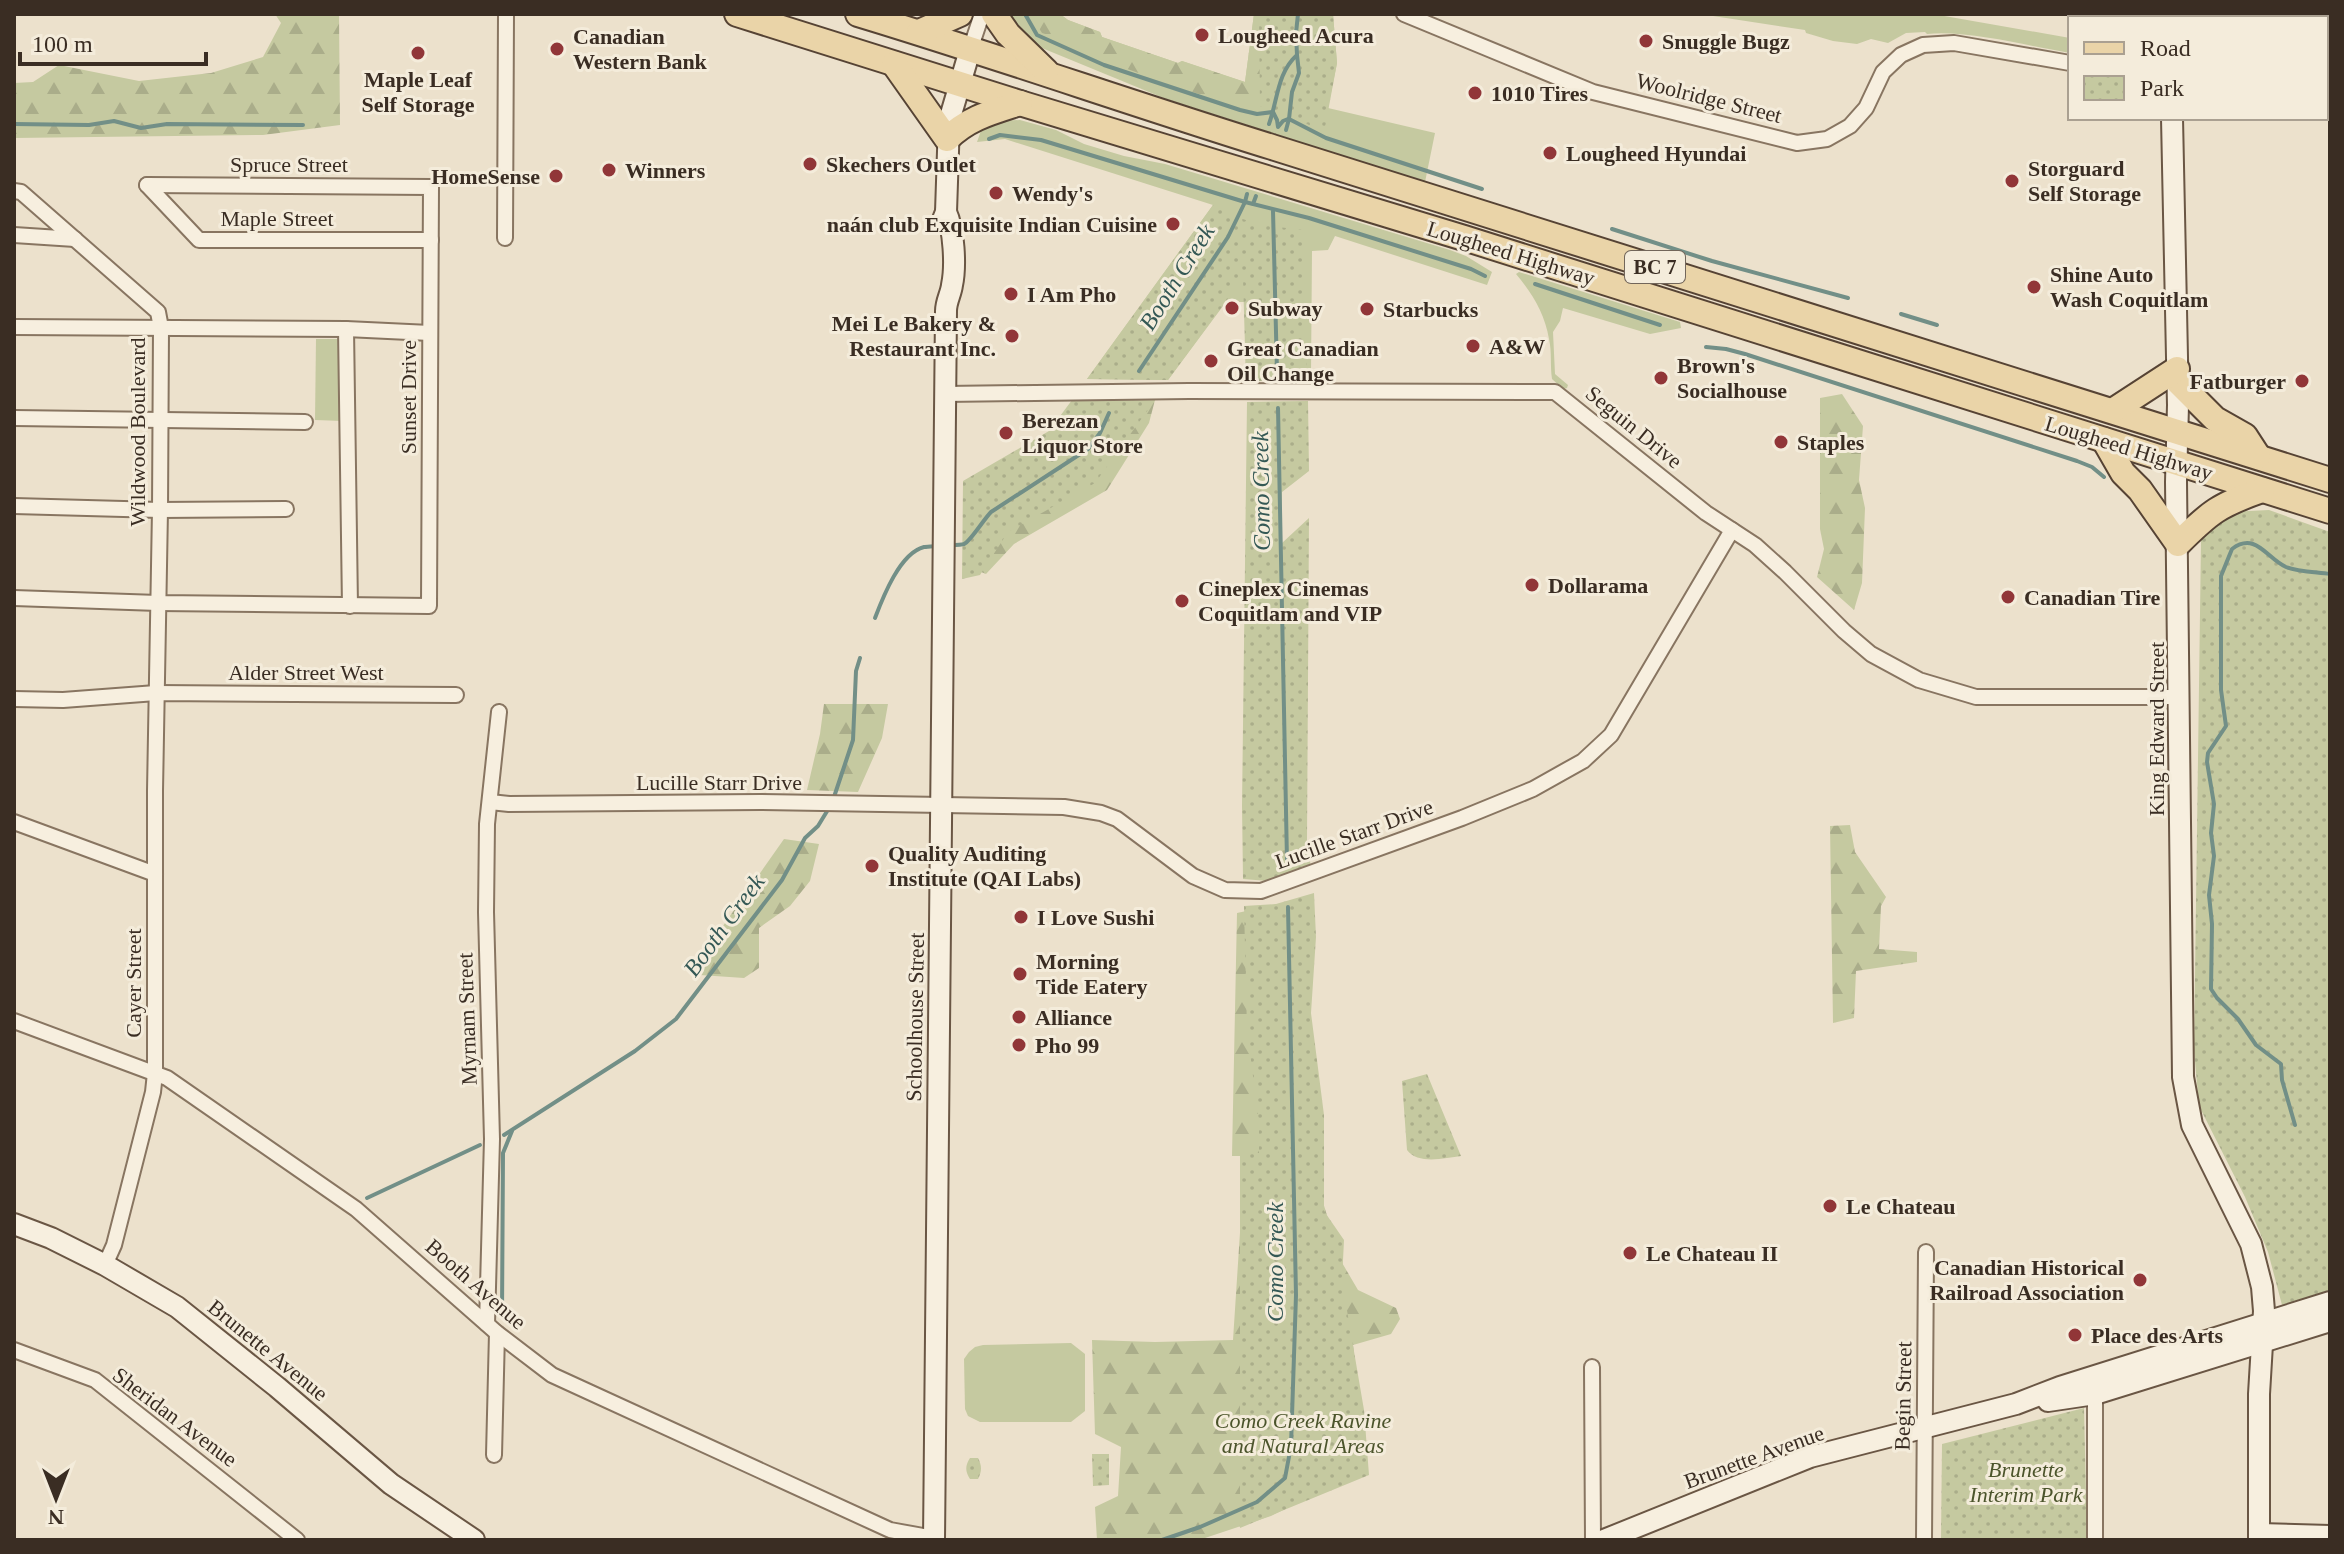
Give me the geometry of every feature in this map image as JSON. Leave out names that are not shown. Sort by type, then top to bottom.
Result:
[{"type":"main road","name":"Lougheed Highway","points":[[737,14],[1420,224],[2330,511]]},
{"type":"main road","name":"Lougheed Highway","points":[[858,14],[2330,480]]},
{"type":"main road","points":[[919,32],[960,14]]},
{"type":"main road","points":[[994,14],[1008,34],[1047,73]]},
{"type":"main road","name":"Schoolhouse Street","points":[[934,1539],[946,302],[952,285],[953,242],[953,226],[946,212],[947,139],[952,105],[970,50]]},
{"type":"main road","points":[[894,64],[947,139],[974,118],[1020,103]]},
{"type":"main road","name":"King Edward Street","points":[[2172,121],[2178,376],[2176,463],[2184,1092],[2199,1143],[2251,1244],[2262,1287],[2259,1537]]},
{"type":"main road","points":[[2114,410],[2178,376],[2215,419],[2245,436],[2260,458]]},
{"type":"main road","points":[[2104,440],[2123,473],[2140,490],[2178,544],[2208,513],[2262,490]]},
{"type":"main road","name":"Brunette Avenue","points":[[14,1224],[51,1238],[105,1265],[177,1307],[391,1484],[474,1540]]},
{"type":"main road","name":"Brunette Avenue","points":[[2016,1404],[2095,1394],[2262,1334],[2330,1302]]},
{"type":"main road","name":"Brunette Avenue","points":[[1604,1540],[1802,1460],[2016,1404],[2060,1387],[2262,1334],[2330,1321]]},
{"type":"main road","points":[[2259,1537],[2330,1536]]},
{"type":"street","points":[[505,238],[506,14]]},
{"type":"street","name":"Schoolhouse Street","points":[[970,50],[982,14]]},
{"type":"street","name":"Woolridge Street","points":[[1404,14],[1593,92],[1797,143],[1827,139],[1850,126],[1866,108],[1883,72],[1901,55],[1923,45],[1954,43],[2068,63]]},
{"type":"street","name":"Spruce Street","points":[[147,185],[431,187]]},
{"type":"street","name":"Maple Street","points":[[147,185],[199,240],[431,240]]},
{"type":"street","name":"Sunset Drive","points":[[350,606],[429,606],[431,187]]},
{"type":"street","name":"Wildwood Boulevard","points":[[14,191],[21,192],[158,312],[161,328],[156,693]]},
{"type":"street","points":[[14,235],[75,239]]},
{"type":"street","points":[[14,327],[346,329],[430,333]]},
{"type":"street","points":[[14,598],[350,606],[346,329]]},
{"type":"street","name":"Seguin Drive","points":[[945,394],[1555,392],[1706,513],[1751,542],[1871,654],[1919,680],[1976,697],[2179,697]]},
{"type":"street","points":[[14,418],[305,422]]},
{"type":"street","points":[[14,506],[286,509]]},
{"type":"street","name":"Lucille Starr Drive","points":[[490,802],[1064,807],[1101,813],[1130,828],[1193,876],[1225,890],[1261,891],[1465,817],[1533,789],[1583,761],[1611,735],[1732,530]]},
{"type":"street","name":"Alder Street West","points":[[14,699],[63,700],[156,693],[456,695]]},
{"type":"street","name":"Cayer Street","points":[[105,1265],[114,1245],[153,1092],[155,1073],[156,693]]},
{"type":"street","name":"Myrnam Street","points":[[494,1455],[492,1139],[486,912],[487,824],[499,712]]},
{"type":"street","points":[[14,822],[155,874]]},
{"type":"street","name":"Booth Avenue","points":[[14,1021],[167,1078],[356,1209],[492,1329],[552,1375],[890,1530],[934,1539]]},
{"type":"street","name":"Begin Street","points":[[1924,1540],[1926,1252]]},
{"type":"street","name":"Sheridan Avenue","points":[[14,1350],[95,1380],[297,1540]]},
{"type":"street","points":[[1592,1367],[1593,1540]]},
{"type":"street","points":[[2095,1394],[2095,1540]]},
{"type":"green space","points":[[275,14],[339,14],[340,125],[263,135],[14,138],[14,83],[33,82],[59,65],[139,81],[211,73],[263,57],[281,23]]},
{"type":"green space","points":[[1004,14],[1060,14],[1100,32],[1102,37],[1245,82],[1254,14],[1333,14],[1337,63],[1328,108],[1435,133],[1425,182],[1166,99],[1037,46]]},
{"type":"green space","points":[[1030,14],[1060,14],[1100,32],[1102,37],[1245,82],[1254,14],[1290,14],[1263,96],[1247,107],[1174,86],[1100,59],[1077,44],[1042,33]]},
{"type":"green space","points":[[1259,14],[1333,14],[1337,63],[1324,133],[1292,116],[1260,106]]},
{"type":"green space","points":[[1700,14],[1933,14],[2068,38],[2068,53],[1979,36],[1925,32],[1906,33],[1888,43],[1871,39],[1857,44],[1833,41],[1806,33],[1805,30]]},
{"type":"green space","points":[[1020,120],[1056,130],[1084,144],[1165,164],[1450,250],[1492,272],[1487,285],[1335,236],[1328,250],[1312,251],[1311,375],[1307,381],[1246,381],[1245,302],[1226,302],[1168,380],[1087,379],[1213,205],[1005,139],[977,142],[983,125]]},
{"type":"green space","points":[[1213,205],[1246,220],[1304,230],[1307,381],[1246,381],[1243,278],[1168,380],[1087,379]]},
{"type":"green space","points":[[1519,272],[1680,322],[1681,328],[1650,334],[1563,308],[1553,332],[1555,374],[1568,385],[1563,389],[1552,379],[1550,344],[1544,321],[1532,296],[1516,274]]},
{"type":"green space","points":[[316,339],[344,339],[343,421],[315,420]]},
{"type":"green space","points":[[1842,394],[1863,426],[1859,480],[1865,508],[1862,583],[1854,610],[1817,577],[1824,549],[1820,529],[1820,398]]},
{"type":"green space","points":[[1072,400],[1155,400],[1095,483],[1008,532],[980,575],[962,579],[963,481],[1049,431]]},
{"type":"green space","points":[[1110,400],[1155,400],[1149,423],[1107,490],[1014,544],[986,574],[974,569]]},
{"type":"green space","points":[[1308,401],[1309,471],[1282,492],[1282,543],[1309,518],[1307,840],[1311,868],[1268,881],[1243,879],[1247,402]]},
{"type":"green space","points":[[2269,510],[2330,532],[2330,1290],[2282,1305],[2268,1252],[2245,1197],[2199,1106],[2194,1050],[2201,540],[2229,512]]},
{"type":"green space","points":[[824,704],[888,704],[882,738],[858,792],[807,790]]},
{"type":"green space","points":[[1850,825],[1855,852],[1886,897],[1881,906],[1879,949],[1917,952],[1917,962],[1856,971],[1854,1018],[1833,1023],[1830,826]]},
{"type":"green space","points":[[784,839],[819,844],[810,881],[790,906],[759,928],[759,968],[744,978],[700,975],[718,933]]},
{"type":"green space","name":"Como Creek Ravine and Natural Areas","points":[[1314,893],[1316,937],[1311,1013],[1324,1115],[1324,1211],[1344,1240],[1342,1281],[1364,1410],[1369,1475],[1240,1528],[1240,1153],[1259,1153],[1259,1123],[1247,1029],[1244,906],[1276,904]]},
{"type":"green space","name":"Como Creek Ravine and Natural Areas","points":[[1306,898],[1314,1173],[1341,1261],[1358,1290],[1396,1308],[1400,1319],[1391,1334],[1353,1345],[1366,1469],[1271,1516],[1199,1540],[1097,1540],[1095,1507],[1118,1496],[1121,1447],[1095,1434],[1092,1340],[1233,1340],[1245,1156],[1232,1156],[1237,913]]},
{"type":"green space","points":[[1427,1074],[1461,1156],[1425,1159],[1407,1150],[1402,1081]]},
{"type":"green space","points":[[1071,1343],[1085,1354],[1085,1411],[1071,1422],[980,1422],[968,1416],[965,1409],[964,1359],[975,1347]]},
{"type":"green space","name":"Brunette Interim Park","points":[[2084,1408],[2087,1540],[1941,1540],[1942,1444]]},
{"type":"green space","points":[[1092,1454],[1109,1454],[1109,1485],[1093,1486]]},
{"type":"green space","points":[[970,1458],[978,1458],[981,1468],[978,1479],[970,1479],[967,1473]]},
{"type":"waterway","points":[[1025,14],[1037,35],[1104,65],[1240,110],[1257,114],[1273,112]]},
{"type":"waterway","name":"Como Creek","points":[[1269,124],[1285,70],[1297,55],[1298,14]]},
{"type":"waterway","points":[[1297,55],[1299,73],[1292,92],[1289,119],[1326,138],[1482,189]]},
{"type":"waterway","points":[[1273,112],[1278,127],[1288,119]]},
{"type":"waterway","points":[[1286,130],[1289,119]]},
{"type":"waterway","points":[[14,124],[89,125],[114,121],[141,128],[167,124],[303,125]]},
{"type":"waterway","points":[[989,139],[1000,135],[1041,140],[1245,202],[1309,218],[1485,276]]},
{"type":"waterway","name":"Booth Creek","points":[[1139,371],[1228,237],[1247,194]]},
{"type":"waterway","points":[[1253,204],[1256,196]]},
{"type":"waterway","name":"Como Creek","points":[[1273,211],[1277,372]]},
{"type":"waterway","points":[[1612,229],[1712,261],[1848,298]]},
{"type":"waterway","points":[[1535,284],[1660,325]]},
{"type":"waterway","points":[[1901,314],[1937,325]]},
{"type":"waterway","points":[[1706,347],[1745,354],[2077,461],[2092,467],[2104,477]]},
{"type":"waterway","name":"Como Creek","points":[[1278,408],[1287,861]]},
{"type":"waterway","name":"Booth Creek","points":[[950,545],[967,542],[991,512],[1088,449],[1109,413]]},
{"type":"waterway","points":[[2295,1125],[2282,1080],[2281,1064],[2256,1045],[2211,989],[2209,895],[2214,856],[2211,833],[2214,804],[2207,762],[2208,753],[2226,726],[2221,690],[2221,576],[2232,549],[2248,543],[2261,548],[2286,567],[2330,574]]},
{"type":"waterway","name":"Booth Creek","points":[[875,618],[894,577],[907,558],[924,547],[937,546]]},
{"type":"waterway","name":"Booth Creek","points":[[833,800],[853,740],[856,671],[860,658]]},
{"type":"waterway","name":"Booth Creek","points":[[504,1135],[635,1051],[676,1019],[782,880],[805,838],[818,826],[829,808]]},
{"type":"waterway","name":"Como Creek","points":[[1162,1540],[1257,1502],[1285,1478],[1291,1446],[1296,1295],[1288,907]]},
{"type":"waterway","points":[[502,1315],[503,1153],[512,1131]]},
{"type":"waterway","name":"Booth Creek","points":[[367,1198],[480,1145]]},
{"type":"place","name":"Lougheed Acura","points":[[1202,35]]},
{"type":"place","name":"Snuggle Bugz","points":[[1646,41]]},
{"type":"place","name":"Canadian Western Bank","points":[[557,49]]},
{"type":"place","name":"Maple Leaf Self Storage","points":[[418,53]]},
{"type":"place","name":"1010 Tires","points":[[1475,93]]},
{"type":"place","name":"Lougheed Hyundai","points":[[1550,153]]},
{"type":"place","name":"Skechers Outlet","points":[[810,164]]},
{"type":"place","name":"Winners","points":[[609,170]]},
{"type":"place","name":"HomeSense","points":[[556,176]]},
{"type":"place","name":"Storguard Self Storage","points":[[2012,181]]},
{"type":"place","name":"Wendy's","points":[[996,193]]},
{"type":"place","name":"naán club Exquisite Indian Cuisine","points":[[1173,224]]},
{"type":"place","name":"Shine Auto Wash Coquitlam","points":[[2034,287]]},
{"type":"place","name":"I Am Pho","points":[[1011,294]]},
{"type":"place","name":"Subway","points":[[1232,308]]},
{"type":"place","name":"Starbucks","points":[[1367,309]]},
{"type":"place","name":"Mei Le Bakery & Restaurant Inc.","points":[[1012,336]]},
{"type":"place","name":"A&W","points":[[1473,346]]},
{"type":"place","name":"Great Canadian Oil Change","points":[[1211,361]]},
{"type":"place","name":"Brown's Socialhouse","points":[[1661,378]]},
{"type":"place","name":"Fatburger","points":[[2302,381]]},
{"type":"place","name":"Berezan Liquor Store","points":[[1006,433]]},
{"type":"place","name":"Staples","points":[[1781,442]]},
{"type":"place","name":"Dollarama","points":[[1532,585]]},
{"type":"place","name":"Canadian Tire","points":[[2008,597]]},
{"type":"place","name":"Cineplex Cinemas Coquitlam and VIP","points":[[1182,601]]},
{"type":"place","name":"Quality Auditing Institute (QAI Labs)","points":[[872,866]]},
{"type":"place","name":"I Love Sushi","points":[[1021,917]]},
{"type":"place","name":"Morning Tide Eatery","points":[[1020,974]]},
{"type":"place","name":"Alliance","points":[[1019,1017]]},
{"type":"place","name":"Pho 99","points":[[1019,1045]]},
{"type":"place","name":"Le Chateau","points":[[1830,1206]]},
{"type":"place","name":"Le Chateau II","points":[[1630,1253]]},
{"type":"place","name":"Canadian Historical Railroad Association","points":[[2140,1280]]},
{"type":"place","name":"Place des Arts","points":[[2075,1335]]}]
